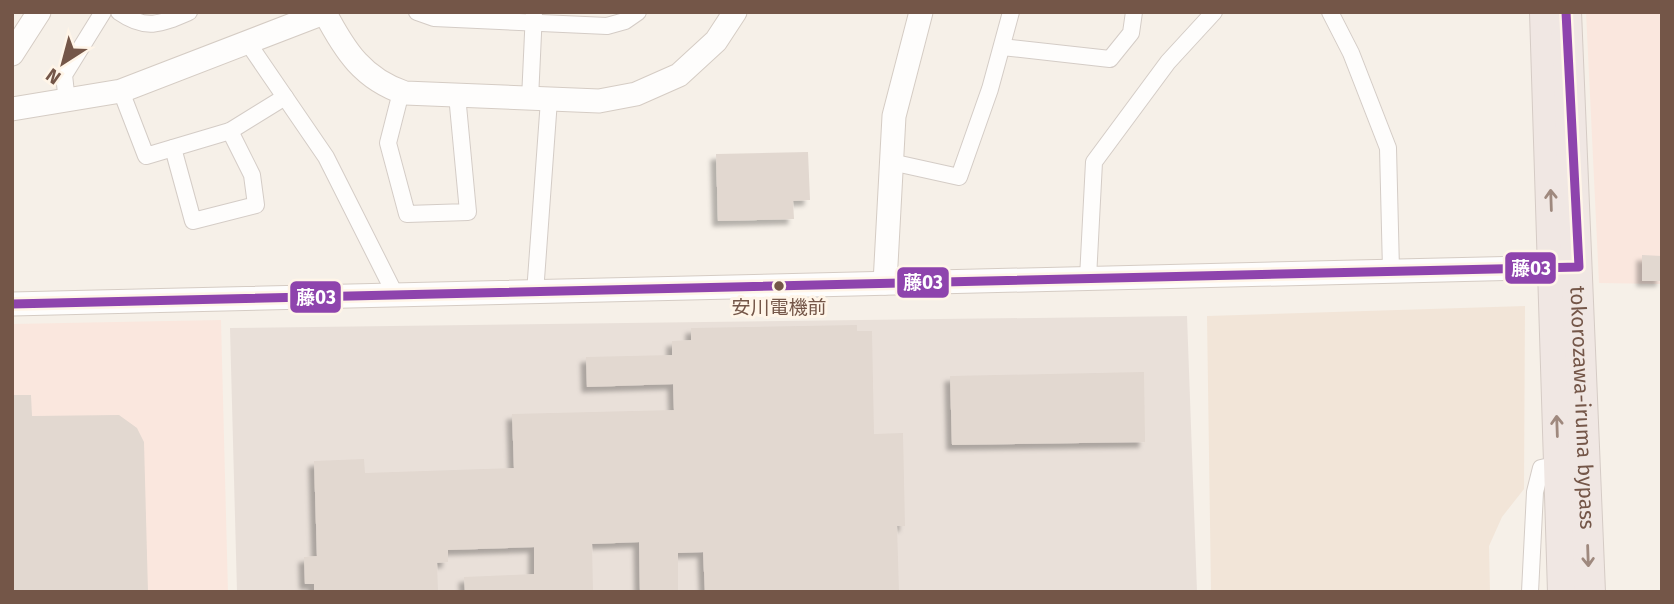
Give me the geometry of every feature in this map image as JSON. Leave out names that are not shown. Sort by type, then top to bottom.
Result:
[{"type":"highway","name":"tokorozawa-iruma bypass","points":[[1545,12],[1590,592]]},
{"type":"highway","name":"tokorozawa-iruma bypass","points":[[1563,592],[1559,464],[1566,267],[1566,12]]},
{"type":"street","points":[[12,54],[39,12]]},
{"type":"street","points":[[66,102],[64,75],[103,12]]},
{"type":"street","points":[[119,12],[143,25],[164,22],[190,12]]},
{"type":"street","points":[[417,12],[434,18],[534,18],[607,26],[639,12]]},
{"type":"street","points":[[12,109],[121,91],[325,13],[355,64],[388,88],[401,92],[599,101],[636,94],[679,75],[716,41],[736,12]]},
{"type":"street","points":[[885,283],[897,97],[921,12]]},
{"type":"street","points":[[891,162],[959,177],[1011,12]]},
{"type":"street","points":[[1002,47],[1110,59],[1131,33],[1134,12]]},
{"type":"street","points":[[1088,278],[1094,162],[1168,62],[1214,12]]},
{"type":"street","points":[[1330,12],[1351,53],[1388,148],[1391,270]]},
{"type":"street","points":[[534,18],[540,99],[535,293]]},
{"type":"street","points":[[248,43],[326,157],[396,296]]},
{"type":"street","points":[[121,91],[146,156],[230,131],[285,97]]},
{"type":"street","points":[[401,92],[388,144],[407,215],[468,212],[457,95]]},
{"type":"street","points":[[173,148],[193,222],[256,205],[252,175],[230,131]]},
{"type":"street","points":[[12,304],[1566,267]]},
{"type":"street","points":[[1530,592],[1538,480],[1541,468],[1559,464]]},
{"type":"shaded area","points":[[1586,12],[1662,12],[1662,284],[1599,283]]},
{"type":"shaded area","points":[[1525,306],[1524,489],[1502,517],[1489,546],[1490,592],[1211,592],[1207,316]]},
{"type":"shaded area","points":[[1187,316],[1197,592],[237,592],[230,328]]},
{"type":"shaded area","points":[[221,320],[228,592],[12,592],[12,324]]},
{"type":"building","points":[[808,152],[810,200],[793,201],[794,219],[718,221],[716,154]]},
{"type":"building","points":[[1642,255],[1662,256],[1662,281],[1642,281]]},
{"type":"building","points":[[857,325],[857,331],[872,331],[874,434],[903,433],[905,526],[897,526],[899,592],[705,592],[703,552],[678,553],[678,592],[640,592],[639,542],[592,544],[593,592],[465,592],[464,577],[534,574],[534,547],[448,550],[448,562],[437,563],[438,592],[314,592],[314,584],[305,584],[304,557],[317,556],[314,461],[364,459],[365,473],[514,468],[512,414],[674,410],[673,384],[587,387],[586,357],[672,355],[672,341],[691,340],[691,328]]},
{"type":"building","points":[[1144,372],[1145,442],[952,445],[950,376]]},
{"type":"building","points":[[12,395],[31,395],[32,416],[119,415],[137,428],[144,442],[148,592],[12,592]]},
{"type":"transit line","name":"藤03","points":[[12,304],[1579,267],[1566,12]]},
{"type":"place","name":"安川電機前","points":[[779,286]]}]
